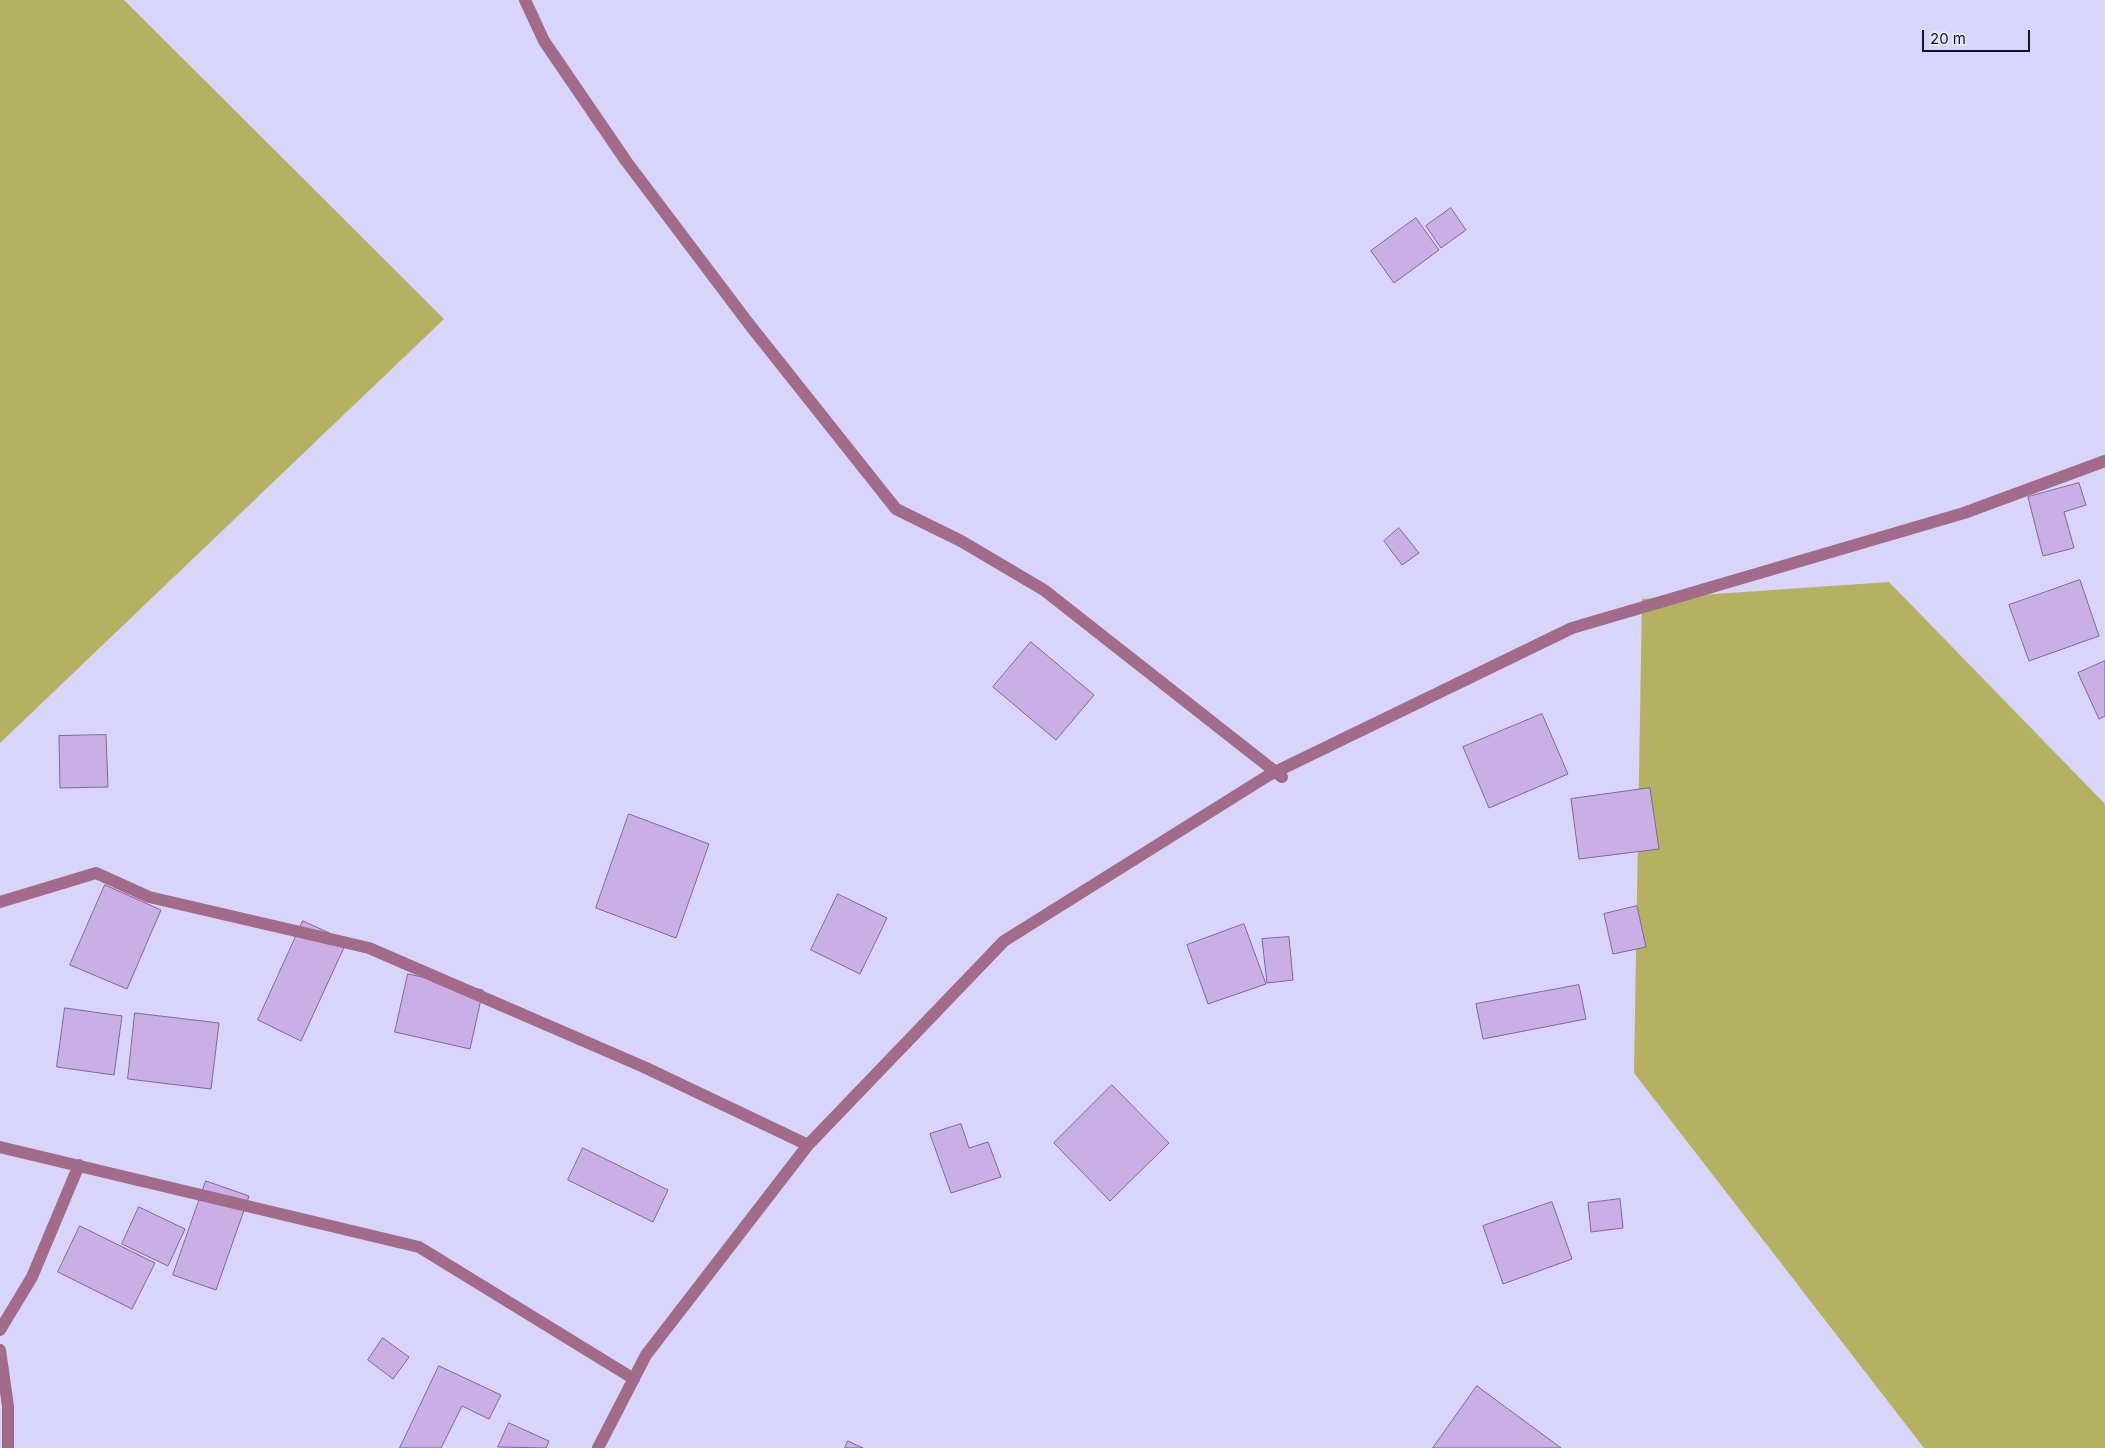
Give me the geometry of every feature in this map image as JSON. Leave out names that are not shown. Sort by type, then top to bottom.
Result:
[{"type":"street","points":[[525,0],[544,41],[626,161],[749,324],[896,509],[961,541],[1044,590],[1279,774]]},
{"type":"street","points":[[598,1448],[646,1355],[808,1145],[1004,941],[1279,774],[1572,628],[1964,514],[2105,461]]},
{"type":"street","points":[[0,902],[96,873],[149,897],[369,948],[644,1067],[808,1145]]},
{"type":"street","points":[[0,1146],[419,1247],[634,1379]]},
{"type":"street","points":[[0,1330],[32,1277],[79,1165]]},
{"type":"street","points":[[0,1350],[8,1406],[8,1448]]},
{"type":"shaded area","points":[[0,0],[124,0],[444,319],[0,743]]},
{"type":"shaded area","points":[[1889,582],[2105,804],[2105,1448],[1924,1448],[1634,1073],[1642,599]]},
{"type":"building","points":[[1451,208],[1466,230],[1441,248],[1426,226]]},
{"type":"building","points":[[1416,218],[1439,250],[1394,283],[1371,251]]},
{"type":"building","points":[[2079,483],[2086,505],[2064,512],[2074,548],[2043,556],[2028,497]]},
{"type":"building","points":[[1399,528],[1419,553],[1402,565],[1384,541]]},
{"type":"building","points":[[2080,580],[2099,636],[2029,661],[2009,605]]},
{"type":"building","points":[[1031,642],[1094,695],[1056,740],[993,687]]},
{"type":"building","points":[[2105,661],[2105,716],[2099,719],[2078,673]]},
{"type":"building","points":[[1542,714],[1568,774],[1489,808],[1463,747]]},
{"type":"building","points":[[106,735],[108,787],[60,788],[59,736]]},
{"type":"building","points":[[1650,788],[1659,849],[1579,859],[1571,799]]},
{"type":"building","points":[[629,814],[709,844],[676,938],[596,908]]},
{"type":"building","points":[[105,885],[161,910],[127,989],[70,965]]},
{"type":"building","points":[[838,894],[887,918],[860,974],[811,950]]},
{"type":"building","points":[[1637,906],[1646,947],[1613,954],[1604,914]]},
{"type":"building","points":[[303,921],[347,941],[301,1041],[258,1020]]},
{"type":"building","points":[[1244,924],[1266,984],[1208,1004],[1187,945]]},
{"type":"building","points":[[1289,937],[1293,980],[1267,983],[1262,939]]},
{"type":"building","points":[[408,974],[483,990],[470,1049],[395,1032]]},
{"type":"building","points":[[1579,985],[1586,1019],[1483,1039],[1476,1004]]},
{"type":"building","points":[[65,1008],[122,1016],[114,1075],[57,1067]]},
{"type":"building","points":[[135,1013],[219,1023],[211,1089],[128,1079]]},
{"type":"building","points":[[1112,1085],[1169,1143],[1110,1201],[1054,1143]]},
{"type":"building","points":[[961,1124],[969,1148],[988,1142],[1001,1177],[951,1193],[930,1134]]},
{"type":"building","points":[[583,1148],[668,1190],[653,1222],[568,1180]]},
{"type":"building","points":[[206,1181],[249,1196],[216,1290],[173,1275]]},
{"type":"building","points":[[1620,1199],[1623,1228],[1591,1232],[1588,1203]]},
{"type":"building","points":[[1552,1202],[1572,1259],[1503,1284],[1483,1226]]},
{"type":"building","points":[[139,1207],[185,1229],[168,1266],[122,1244]]},
{"type":"building","points":[[80,1226],[155,1263],[132,1309],[58,1272]]},
{"type":"building","points":[[383,1338],[409,1357],[393,1379],[368,1360]]},
{"type":"building","points":[[439,1366],[501,1395],[489,1419],[462,1406],[441,1448],[400,1448]]},
{"type":"building","points":[[1477,1386],[1561,1448],[1433,1448]]},
{"type":"building","points":[[509,1423],[549,1441],[546,1448],[498,1447]]},
{"type":"building","points":[[848,1441],[863,1448],[845,1448]]}]
